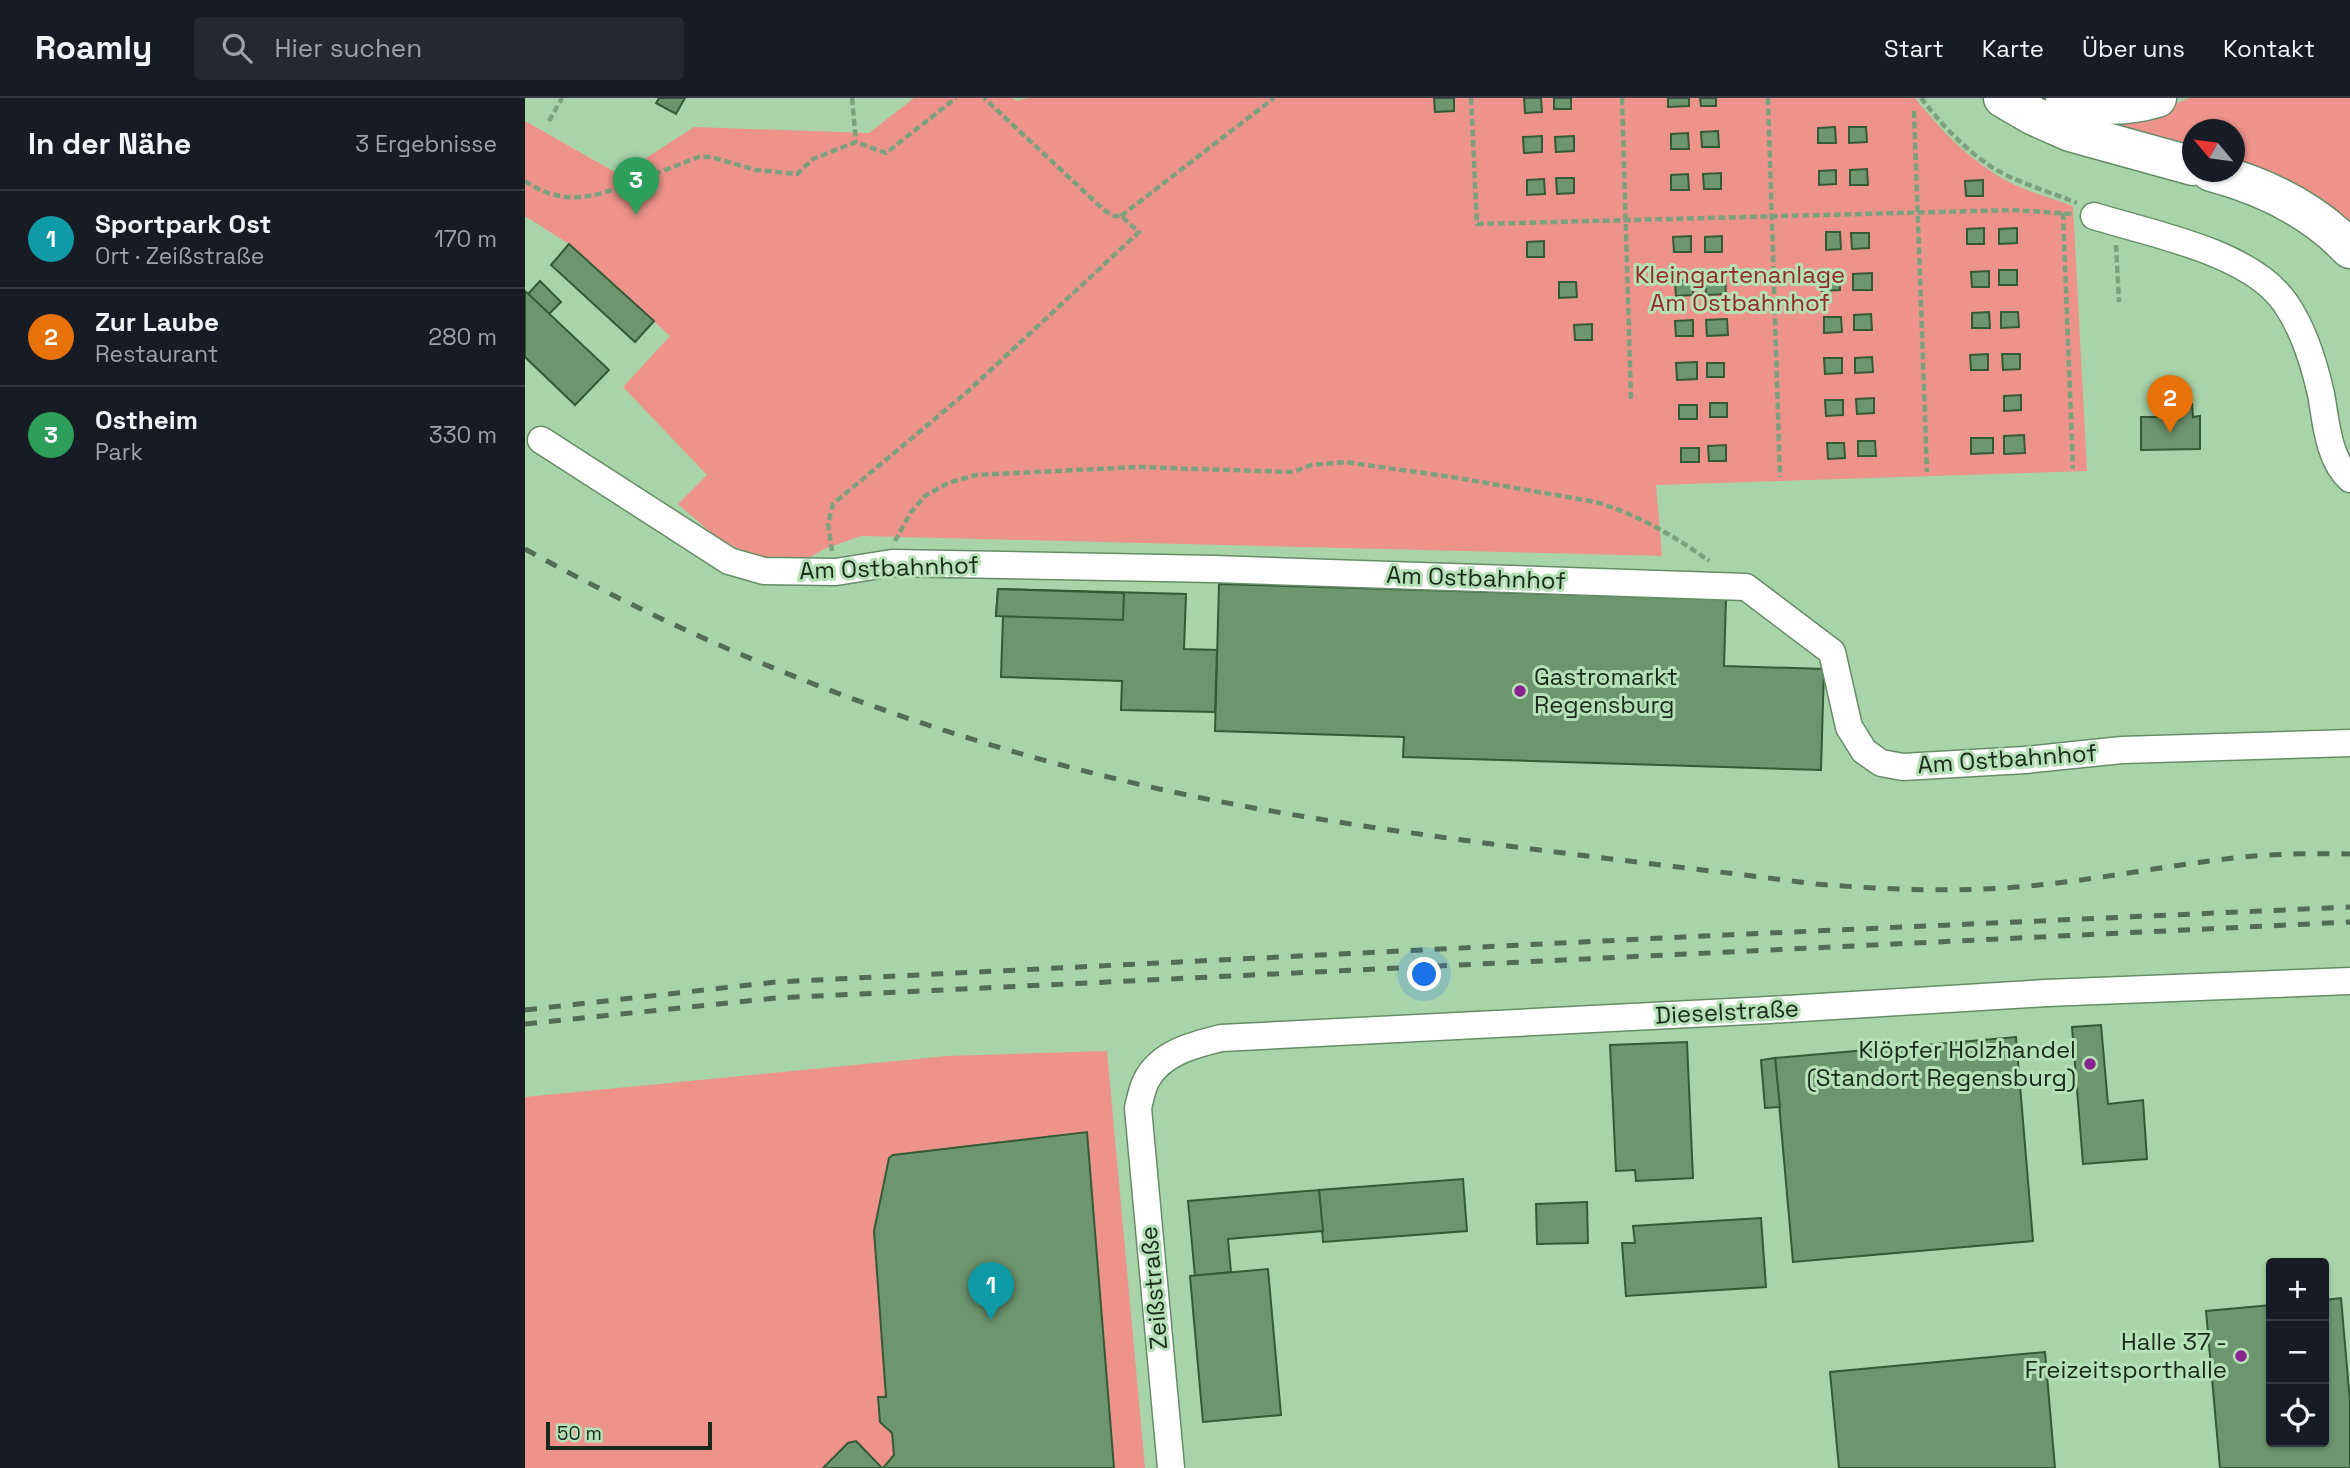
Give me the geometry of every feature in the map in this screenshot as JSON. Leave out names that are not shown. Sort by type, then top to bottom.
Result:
[{"type":"highway","points":[[2003,98],[2070,132],[2182,163]]},
{"type":"highway","points":[[2065,98],[2099,106],[2157,98]]},
{"type":"highway","points":[[2242,182],[2288,200],[2320,221],[2350,248]]},
{"type":"street","points":[[2104,220],[2218,255],[2255,274],[2273,288],[2286,302],[2303,332],[2317,378],[2332,448],[2350,479]]},
{"type":"street","name":"Am Ostbahnhof","points":[[541,440],[729,561],[764,571],[835,572],[892,563],[1214,569],[1746,587],[1832,652],[1849,727],[1864,751],[1881,762],[1903,767],[2025,760],[2122,750],[2350,743]]},
{"type":"street","name":"Dieselstraße","points":[[1138,1108],[1146,1081],[1165,1059],[1187,1046],[1221,1038],[2046,993],[2350,981]]},
{"type":"street","name":"Zeißstraße","points":[[1138,1108],[1171,1468]]},
{"type":"path","points":[[549,121],[562,98]]},
{"type":"path","points":[[852,98],[856,142]]},
{"type":"path","points":[[525,181],[545,193],[568,198],[586,198],[698,157],[711,157],[756,170],[797,174],[813,159],[856,142],[886,153],[955,98]]},
{"type":"path","points":[[984,98],[1104,210],[1114,216],[1121,216],[1274,98]]},
{"type":"path","points":[[1471,98],[1477,224],[2013,209],[2104,220]]},
{"type":"path","points":[[1622,98],[1631,399]]},
{"type":"path","points":[[1768,98],[1780,477]]},
{"type":"path","points":[[1921,98],[1961,143],[1986,162],[2009,176],[2076,202],[2104,220],[2119,302]]},
{"type":"path","points":[[1914,111],[1927,472]]},
{"type":"path","points":[[2063,213],[2073,469]]},
{"type":"path","points":[[835,572],[828,524],[832,504],[968,392],[1139,232],[1121,216]]},
{"type":"path","points":[[892,563],[895,541],[911,512],[925,496],[948,483],[977,475],[1137,467],[1293,472],[1311,465],[1346,462],[1596,502],[1665,532],[1710,563]]},
{"type":"green space","name":"Kleingartenanlage Am Ostbahnhof","points":[[914,98],[1013,98],[1016,101],[1028,98],[1915,98],[1957,144],[1993,173],[2023,188],[2073,206],[2087,471],[1656,485],[1662,556],[861,536],[824,549],[807,559],[775,560],[754,557],[716,537],[678,504],[707,475],[623,387],[670,336],[569,244],[525,216],[525,121],[620,175],[694,127],[869,133]]},
{"type":"green space","points":[[2190,98],[2350,98],[2350,232],[2245,173],[2245,119],[2182,119],[2182,152],[2076,114],[2156,111]]},
{"type":"green space","points":[[1107,1051],[1145,1468],[525,1468],[525,1097],[947,1056]]},
{"type":"building","points":[[659,98],[685,98],[676,114],[656,103]]},
{"type":"building","points":[[1434,98],[1454,98],[1454,111],[1435,112]]},
{"type":"building","points":[[1524,98],[1541,98],[1542,112],[1525,113]]},
{"type":"building","points":[[1554,98],[1571,98],[1571,109],[1554,109]]},
{"type":"building","points":[[1668,98],[1689,98],[1689,106],[1668,107]]},
{"type":"building","points":[[1700,98],[1716,98],[1716,106],[1701,106]]},
{"type":"building","points":[[1835,127],[1836,143],[1818,143],[1818,128]]},
{"type":"building","points":[[1849,127],[1866,127],[1867,142],[1849,143]]},
{"type":"building","points":[[1718,131],[1719,147],[1702,147],[1701,132]]},
{"type":"building","points":[[1688,133],[1689,149],[1671,149],[1671,134]]},
{"type":"building","points":[[1542,136],[1542,152],[1524,153],[1523,137]]},
{"type":"building","points":[[1574,136],[1574,151],[1556,152],[1555,137]]},
{"type":"building","points":[[1867,169],[1868,185],[1850,185],[1850,170]]},
{"type":"building","points":[[1836,170],[1836,184],[1819,185],[1819,171]]},
{"type":"building","points":[[1721,173],[1721,189],[1704,189],[1703,174]]},
{"type":"building","points":[[1688,174],[1689,190],[1671,190],[1671,175]]},
{"type":"building","points":[[1556,178],[1574,178],[1574,193],[1557,194]]},
{"type":"building","points":[[1544,179],[1545,194],[1527,195],[1527,180]]},
{"type":"building","points":[[1983,180],[1983,196],[1966,196],[1965,181]]},
{"type":"building","points":[[1984,228],[1984,244],[1967,244],[1967,229]]},
{"type":"building","points":[[2017,228],[2017,243],[1999,244],[1999,229]]},
{"type":"building","points":[[1826,232],[1840,232],[1841,249],[1826,250]]},
{"type":"building","points":[[1851,233],[1869,233],[1869,248],[1852,249]]},
{"type":"building","points":[[1691,236],[1691,252],[1674,252],[1673,237]]},
{"type":"building","points":[[1722,236],[1722,252],[1705,252],[1705,237]]},
{"type":"building","points":[[1544,241],[1544,257],[1527,257],[1527,242]]},
{"type":"building","points":[[569,244],[654,321],[635,342],[551,265]]},
{"type":"building","points":[[1999,270],[2017,270],[2017,285],[1999,285]]},
{"type":"building","points":[[1989,271],[1989,287],[1972,287],[1971,272]]},
{"type":"building","points":[[1872,273],[1872,290],[1853,290],[1853,274]]},
{"type":"building","points":[[1839,275],[1840,290],[1822,291],[1822,276]]},
{"type":"building","points":[[1705,276],[1725,276],[1726,294],[1706,295]]},
{"type":"building","points":[[1693,280],[1693,295],[1676,296],[1675,281]]},
{"type":"building","points":[[540,281],[561,302],[549,314],[528,294]]},
{"type":"building","points":[[1559,282],[1576,282],[1577,297],[1559,298]]},
{"type":"building","points":[[525,291],[609,370],[575,405],[525,357]]},
{"type":"building","points":[[1989,312],[1990,328],[1972,328],[1972,313]]},
{"type":"building","points":[[2001,312],[2018,312],[2019,327],[2001,328]]},
{"type":"building","points":[[1871,314],[1872,330],[1854,330],[1854,315]]},
{"type":"building","points":[[1824,317],[1841,317],[1842,332],[1824,333]]},
{"type":"building","points":[[1727,319],[1728,335],[1707,336],[1706,320]]},
{"type":"building","points":[[1693,320],[1693,336],[1676,336],[1675,321]]},
{"type":"building","points":[[1592,324],[1592,340],[1575,340],[1574,325]]},
{"type":"building","points":[[1988,354],[1988,370],[1971,370],[1970,355]]},
{"type":"building","points":[[2002,354],[2020,354],[2020,369],[2003,370]]},
{"type":"building","points":[[1872,357],[1873,372],[1855,373],[1855,358]]},
{"type":"building","points":[[1824,358],[1842,358],[1842,373],[1825,374]]},
{"type":"building","points":[[1697,362],[1697,379],[1677,380],[1676,363]]},
{"type":"building","points":[[1707,363],[1724,363],[1724,377],[1707,377]]},
{"type":"building","points":[[2021,395],[2021,410],[2004,411],[2004,396]]},
{"type":"building","points":[[1874,398],[1874,413],[1857,414],[1856,399]]},
{"type":"building","points":[[1825,400],[1843,400],[1843,415],[1826,416]]},
{"type":"building","points":[[1710,403],[1727,403],[1727,417],[1710,417]]},
{"type":"building","points":[[2171,404],[2192,404],[2193,417],[2200,416],[2200,449],[2141,450],[2141,417],[2171,417]]},
{"type":"building","points":[[1679,405],[1697,405],[1697,419],[1679,419]]},
{"type":"building","points":[[2024,435],[2025,453],[2004,454],[2004,436]]},
{"type":"building","points":[[1971,438],[1993,438],[1993,453],[1971,454]]},
{"type":"building","points":[[1858,441],[1875,441],[1876,456],[1858,456]]},
{"type":"building","points":[[1827,443],[1844,443],[1845,458],[1828,459]]},
{"type":"building","points":[[1726,445],[1726,461],[1709,461],[1708,446]]},
{"type":"building","points":[[1681,448],[1699,448],[1699,462],[1681,462]]},
{"type":"building","name":"Gastromarkt Regensburg","points":[[1219,584],[1726,599],[1724,666],[1824,669],[1821,770],[1403,757],[1404,737],[1215,731]]},
{"type":"building","points":[[998,589],[1186,594],[1184,649],[1217,650],[1215,712],[1121,710],[1122,681],[1001,677],[1003,616],[996,616]]},
{"type":"building","points":[[998,589],[1124,593],[1123,620],[996,616]]},
{"type":"building","name":"Klöpfer Holzhandel (Standort Regensburg)","points":[[2101,1025],[2108,1104],[2143,1100],[2147,1159],[2083,1164],[2072,1027]]},
{"type":"building","points":[[2016,1037],[2033,1241],[1793,1262],[1775,1058]]},
{"type":"building","points":[[1687,1042],[1693,1178],[1636,1181],[1635,1170],[1616,1171],[1610,1045]]},
{"type":"building","points":[[1775,1058],[1780,1107],[1765,1108],[1761,1060]]},
{"type":"building","points":[[1087,1132],[1114,1468],[883,1468],[894,1455],[892,1433],[880,1422],[878,1397],[886,1397],[874,1231],[889,1158],[893,1155]]},
{"type":"building","points":[[1463,1179],[1467,1231],[1323,1242],[1319,1190]]},
{"type":"building","points":[[1319,1190],[1323,1231],[1228,1239],[1231,1272],[1195,1276],[1188,1201]]},
{"type":"building","points":[[1587,1202],[1588,1243],[1537,1244],[1536,1204]]},
{"type":"building","points":[[1761,1218],[1766,1287],[1626,1296],[1622,1243],[1635,1243],[1633,1226]]},
{"type":"building","points":[[1268,1269],[1281,1415],[1203,1422],[1190,1276]]},
{"type":"building","name":"Halle 37 - Freizeitsporthalle","points":[[2341,1298],[2350,1402],[2350,1468],[2220,1468],[2206,1311],[2266,1305],[2266,1447],[2329,1447],[2329,1299]]},
{"type":"building","points":[[2045,1352],[2055,1468],[1839,1468],[1830,1372]]},
{"type":"building","points":[[856,1441],[882,1468],[823,1468],[848,1443]]},
{"type":"railway","points":[[525,549],[698,636],[879,708],[1064,766],[1159,789],[1324,820],[1816,884],[1909,889],[2029,886],[2234,858],[2283,854],[2350,854]]},
{"type":"railway","points":[[525,1010],[776,982],[2350,907]]},
{"type":"railway","points":[[525,1024],[776,998],[2350,922]]},
{"type":"place","name":"Ostheim","points":[[636,215]]},
{"type":"place","name":"Zur Laube","points":[[2170,433]]},
{"type":"place","name":"Gastromarkt Regensburg","points":[[1520,691]]},
{"type":"place","name":"Klöpfer Holzhandel (Standort Regensburg)","points":[[2090,1064]]},
{"type":"place","name":"Sportpark Ost","points":[[991,1320]]},
{"type":"place","name":"Halle 37 - Freizeitsporthalle","points":[[2241,1356]]}]
